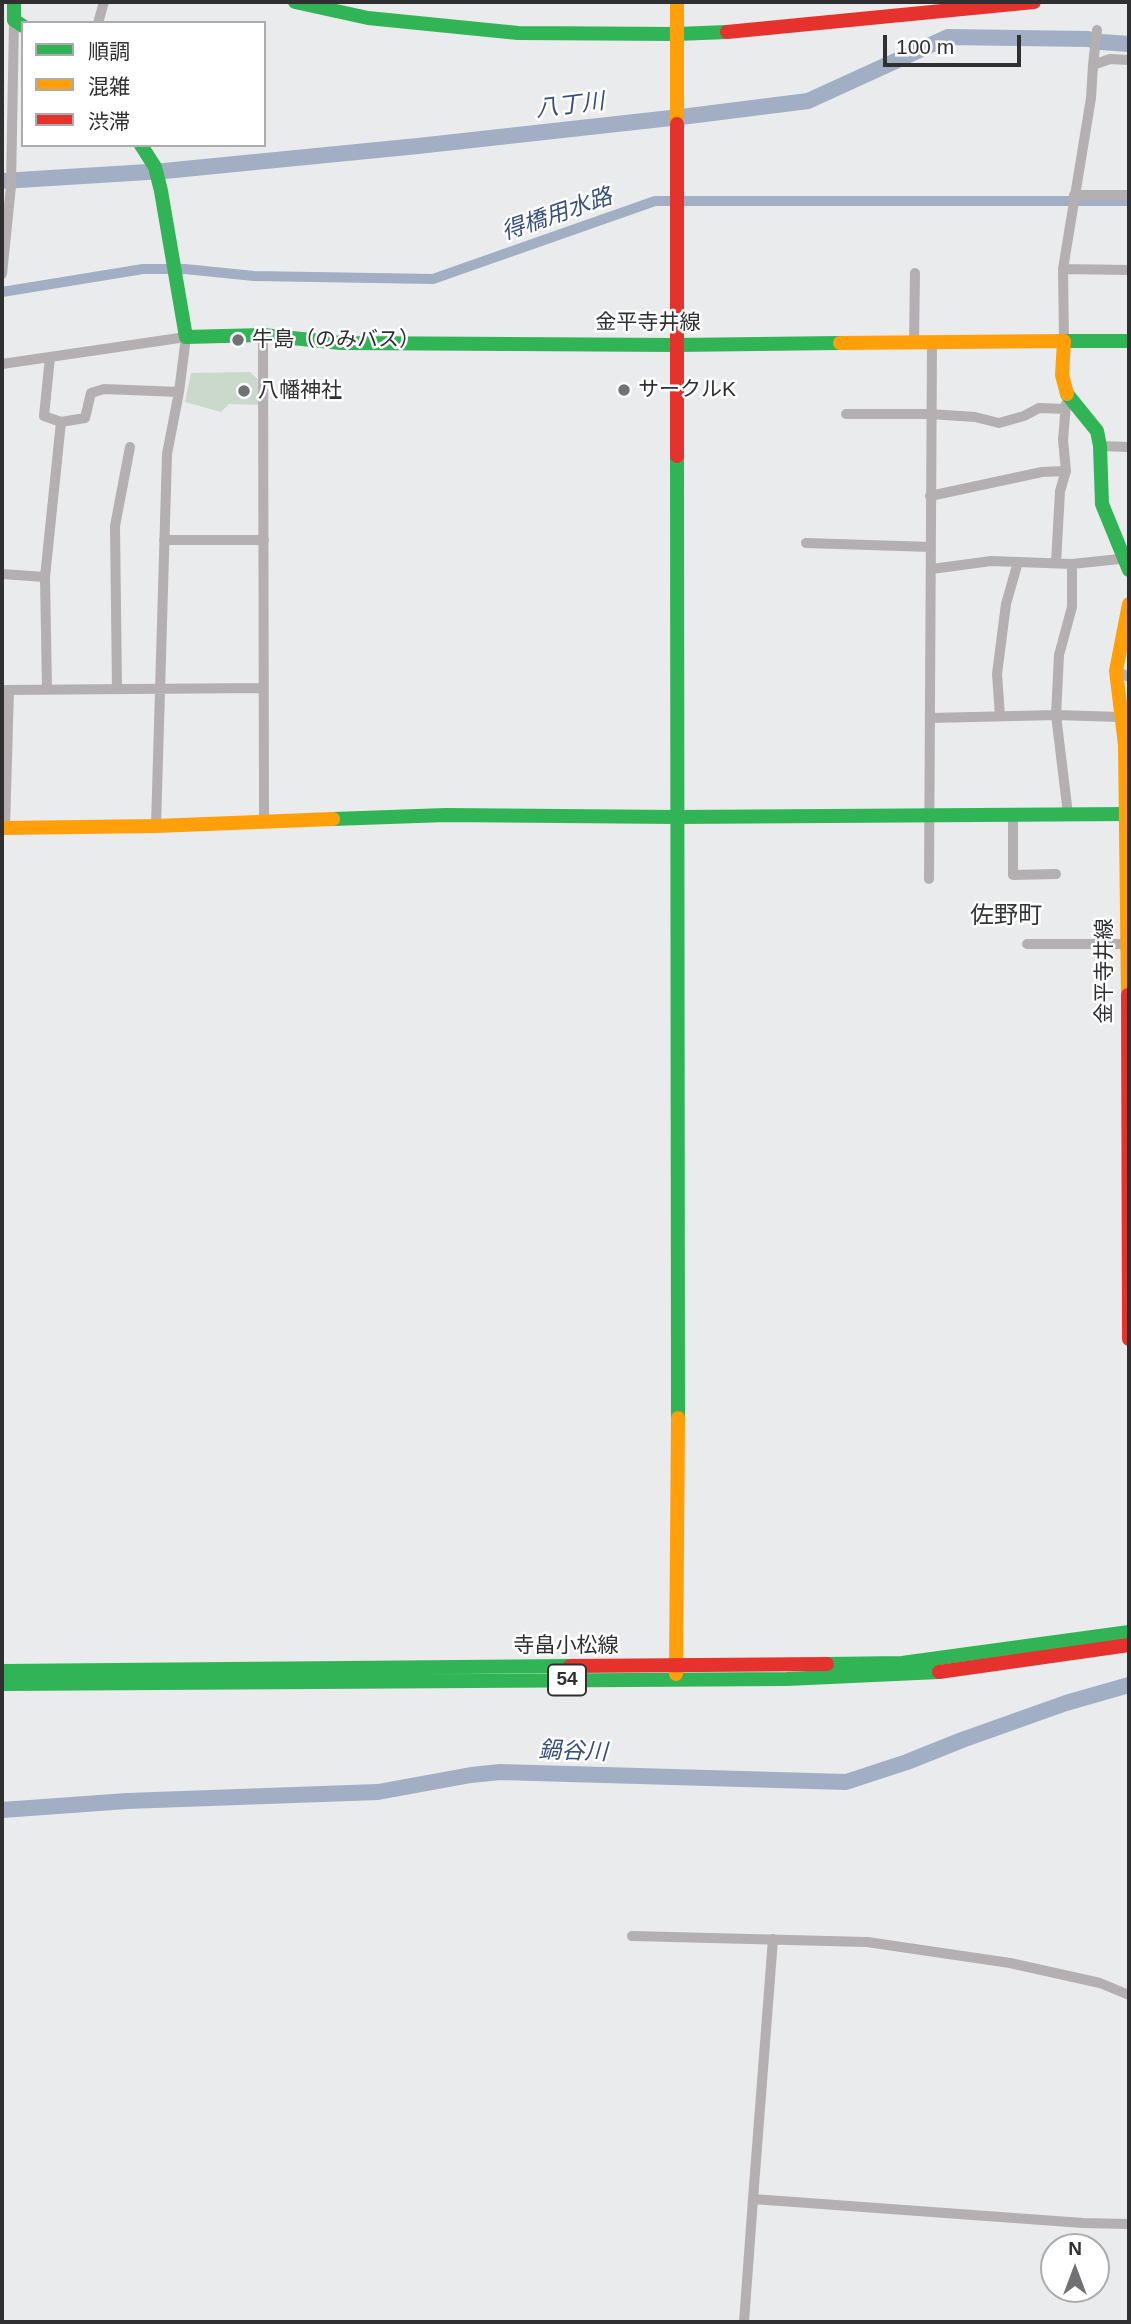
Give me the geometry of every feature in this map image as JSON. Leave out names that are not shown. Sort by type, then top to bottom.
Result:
[{"type":"main road","points":[[14,2],[18,23]]},
{"type":"main road","points":[[295,2],[368,18],[518,33],[677,34],[729,32],[1034,2]]},
{"type":"main road","points":[[676,1672],[677,2]]},
{"type":"main road","points":[[142,147],[155,167],[161,191],[186,337]]},
{"type":"main road","name":"金平寺井線","points":[[186,337],[264,335],[341,343],[676,345],[1129,341]]},
{"type":"main road","points":[[1064,341],[1062,375],[1066,402],[1097,431],[1102,504],[1128,562]]},
{"type":"main road","name":"金平寺井線","points":[[1129,604],[1120,717],[1127,743],[1129,1339]]},
{"type":"main road","points":[[3,828],[156,826],[446,815],[676,817],[1128,814]]},
{"type":"main road","name":"寺畠小松線","points":[[2,1684],[676,1672],[902,1663],[1129,1632]]},
{"type":"main road","name":"寺畠小松線","points":[[2,1671],[676,1672],[787,1679],[895,1675],[996,1665],[1129,1645]]},
{"type":"street","points":[[99,21],[104,2]]},
{"type":"street","points":[[2,274],[3,232],[11,186],[7,117],[18,23]]},
{"type":"street","points":[[1064,341],[1063,269],[1091,98],[1097,30]]},
{"type":"street","points":[[1093,65],[1110,59],[1129,60]]},
{"type":"street","points":[[1074,199],[1129,195]]},
{"type":"street","points":[[1063,269],[1129,270]]},
{"type":"street","points":[[914,344],[915,273]]},
{"type":"street","points":[[264,335],[264,822]]},
{"type":"street","points":[[2,364],[186,337],[180,392],[167,454],[156,826]]},
{"type":"street","points":[[929,880],[932,343]]},
{"type":"street","points":[[50,357],[44,416],[61,422],[85,418],[91,393],[104,389],[180,392]]},
{"type":"street","points":[[846,414],[975,416],[999,423],[1024,416],[1039,408],[1066,402],[1063,440],[1066,471],[1060,491],[1056,564]]},
{"type":"street","points":[[47,690],[45,577],[61,422]]},
{"type":"street","points":[[1100,446],[1129,447]]},
{"type":"street","points":[[117,689],[115,527],[130,447]]},
{"type":"street","points":[[930,496],[1042,472],[1066,471]]},
{"type":"street","points":[[164,540],[264,540]]},
{"type":"street","points":[[806,543],[931,547]]},
{"type":"street","points":[[932,569],[990,561],[1056,564],[1128,562]]},
{"type":"street","points":[[1000,716],[997,674],[1006,604],[1018,562]]},
{"type":"street","points":[[1068,814],[1056,715],[1059,655],[1072,607],[1072,564]]},
{"type":"street","points":[[2,574],[45,577]]},
{"type":"street","points":[[3,828],[5,690],[264,688]]},
{"type":"street","points":[[931,718],[1056,715],[1120,717]]},
{"type":"street","points":[[1013,814],[1013,875],[1055,874]]},
{"type":"street","points":[[1027,944],[1126,944]]},
{"type":"street","points":[[632,1936],[867,1942],[969,1956],[1100,1983],[1129,1995]]},
{"type":"street","points":[[744,2322],[773,1939]]},
{"type":"street","points":[[753,2199],[1129,2224]]},
{"type":"green space","points":[[250,372],[262,383],[260,405],[229,404],[221,412],[185,402],[191,373]]},
{"type":"waterway","name":"八丁川","points":[[2,181],[164,171],[418,146],[808,101],[948,37],[1088,39],[1129,44]]},
{"type":"waterway","name":"得橋用水路","points":[[2,292],[143,269],[185,269],[254,276],[433,279],[655,201],[1129,201]]},
{"type":"waterway","name":"鍋谷川","points":[[2,1810],[127,1801],[378,1792],[500,1772],[846,1782],[1066,1703],[1129,1685]]},
{"type":"traffic: fast","points":[[14,2],[14,20],[21,25]]},
{"type":"traffic: fast","points":[[295,2],[368,18],[518,33],[727,32]]},
{"type":"traffic: fast","points":[[142,147],[155,167],[161,191],[186,337],[263,335],[341,343],[840,343]]},
{"type":"traffic: fast","points":[[1064,341],[1129,341]]},
{"type":"traffic: fast","points":[[1067,394],[1097,431],[1102,504],[1129,570]]},
{"type":"traffic: fast","points":[[677,456],[678,1418]]},
{"type":"traffic: fast","points":[[333,819],[446,815],[676,817],[1129,814]]},
{"type":"traffic: fast","points":[[827,1664],[902,1663],[1129,1632]]},
{"type":"traffic: fast","points":[[2,1671],[570,1666]]},
{"type":"traffic: fast","points":[[2,1684],[787,1679],[939,1672]]},
{"type":"traffic: slow","points":[[677,2],[677,124]]},
{"type":"traffic: slow","points":[[840,343],[1064,341],[1062,375],[1067,394]]},
{"type":"traffic: slow","points":[[1128,995],[1125,745],[1116,671],[1129,604]]},
{"type":"traffic: slow","points":[[2,828],[156,826],[333,819]]},
{"type":"traffic: slow","points":[[676,1674],[678,1418]]},
{"type":"traffic: jam","points":[[727,32],[1034,2]]},
{"type":"traffic: jam","points":[[677,124],[677,456]]},
{"type":"traffic: jam","points":[[1128,995],[1129,1339]]},
{"type":"traffic: jam","points":[[939,1672],[1129,1645]]},
{"type":"traffic: jam","points":[[570,1666],[827,1664]]},
{"type":"place","name":"牛島（のみバス）","points":[[238,340]]},
{"type":"place","name":"サークルK","points":[[624,390]]},
{"type":"place","name":"八幡神社","points":[[244,391]]},
{"type":"district","name":"佐野町","points":[[1006,916]]}]
